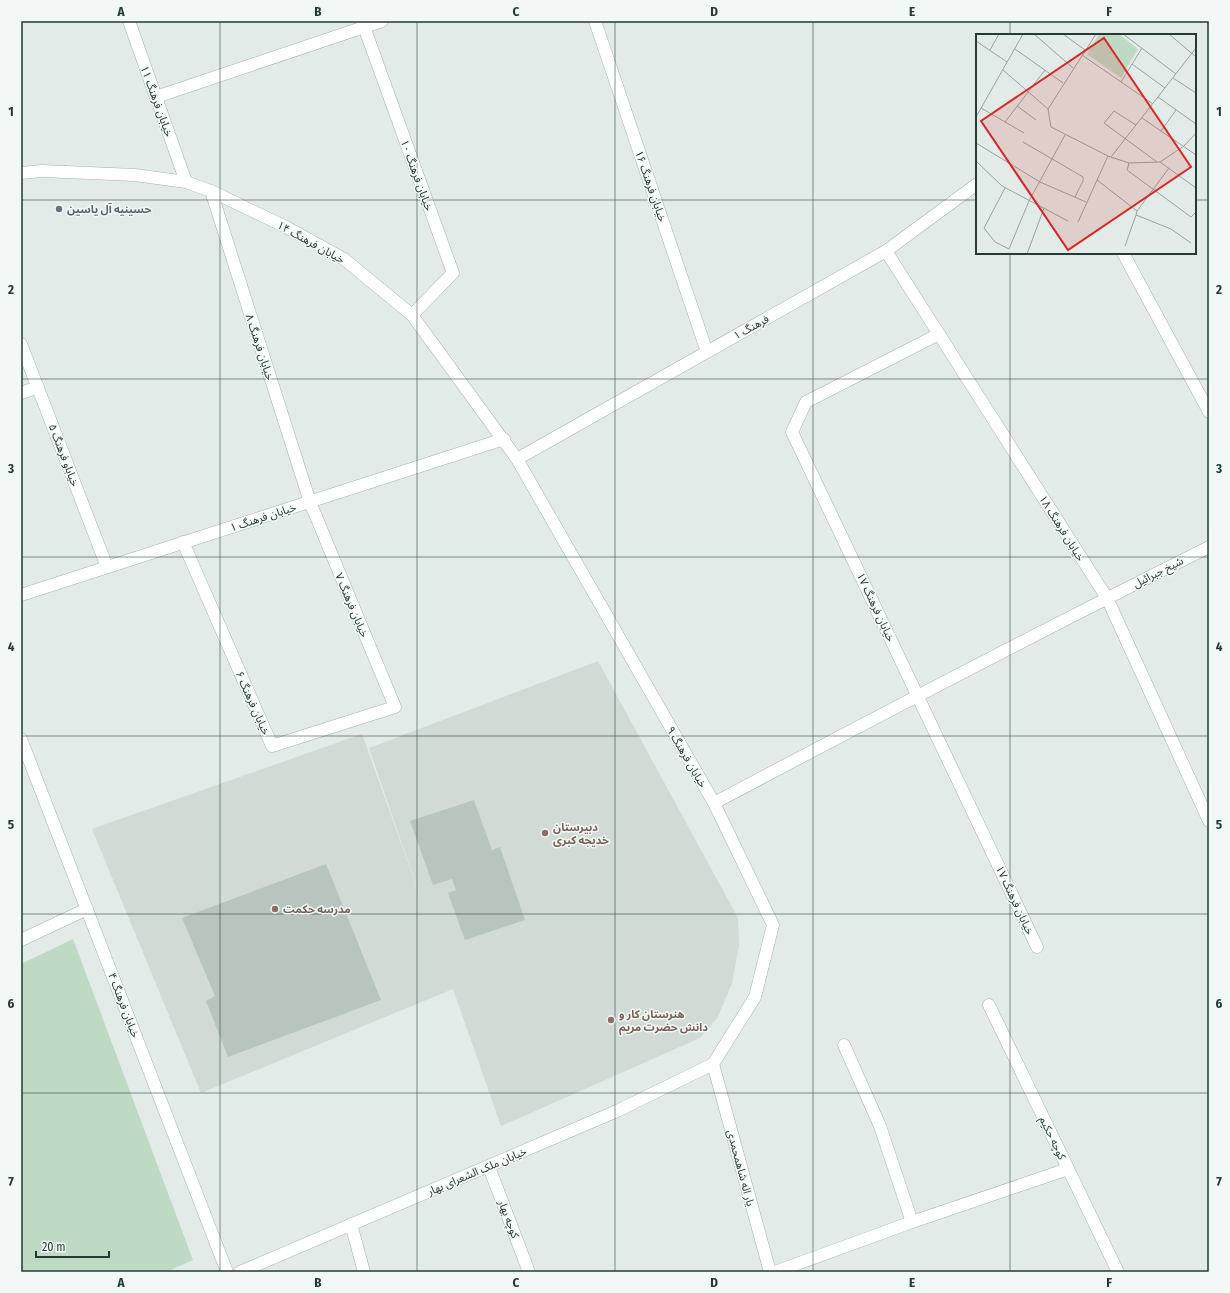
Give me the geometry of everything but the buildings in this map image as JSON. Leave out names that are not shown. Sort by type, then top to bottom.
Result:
[{"type":"street","name":"خیابان فرهنگ ۱۱","points":[[129,21],[186,182]]},
{"type":"street","points":[[156,97],[363,24],[382,21]]},
{"type":"street","name":"خیابان فرهنگ ۱۶","points":[[595,21],[707,352]]},
{"type":"street","name":"خیابان فرهنگ ۱۰","points":[[363,24],[453,273],[412,315]]},
{"type":"street","name":"خیابان فرهنگ ۱۴","points":[[21,173],[42,171],[135,176],[186,182],[211,191],[344,259],[412,315],[518,459]]},
{"type":"street","name":"فرهنگ ۱","points":[[518,459],[886,251],[976,185]]},
{"type":"street","name":"خیابان فرهنگ ۸","points":[[211,191],[310,502]]},
{"type":"street","name":"خیابان فرهنگ ۱۸","points":[[886,251],[1107,598],[1209,821]]},
{"type":"street","points":[[1124,254],[1205,396],[1209,412]]},
{"type":"street","name":"خیابان فرهنگ ۱۷","points":[[939,334],[806,402],[792,432],[1037,947]]},
{"type":"street","name":"خیاباو فرهنگ ۵","points":[[21,344],[107,567]]},
{"type":"street","points":[[21,393],[38,387]]},
{"type":"street","name":"خیابان فرهنگ ۱","points":[[21,595],[504,439]]},
{"type":"street","name":"خیابان فرهنگ ۹","points":[[518,459],[714,803],[773,925],[755,997],[713,1064]]},
{"type":"street","name":"خیابان فرهنگ ۷","points":[[310,502],[395,708]]},
{"type":"street","name":"خیابان فرهنگ ۶","points":[[183,542],[272,746],[395,708]]},
{"type":"street","name":"شیخ جبرائیل","points":[[714,803],[918,695],[1209,547]]},
{"type":"street","name":"خیابان فرهنگ ۴","points":[[21,739],[227,1272]]},
{"type":"street","points":[[21,940],[87,909]]},
{"type":"street","name":"کوچه حکیم","points":[[989,1005],[1118,1272]]},
{"type":"street","points":[[844,1045],[880,1126],[912,1222]]},
{"type":"street","name":"خیابان ملک الشعرای بهار","points":[[240,1272],[617,1111],[713,1064]]},
{"type":"street","name":"یار اله شاهمحمدی","points":[[713,1064],[770,1272]]},
{"type":"street","name":"کوچه بهار","points":[[489,1166],[529,1272]]},
{"type":"street","points":[[775,1272],[912,1222],[1068,1169]]},
{"type":"street","points":[[351,1224],[364,1272]]},
{"type":"shaded area","points":[[598,661],[738,918],[739,946],[732,983],[718,1017],[700,1038],[501,1126],[453,989],[201,1093],[92,829],[362,734],[423,905],[369,748]]},
{"type":"green space","points":[[73,939],[193,1260],[166,1272],[21,1272],[21,964]]},
{"type":"place","name":"حسینیه آل یاسین","points":[[59,209]]},
{"type":"place","name":"دبیرستان خدیجه کبری","points":[[545,833]]},
{"type":"place","name":"مدرسه حکمت","points":[[275,909]]},
{"type":"place","name":"هنرستان کار و دانش حضرت مریم","points":[[611,1020]]}]
